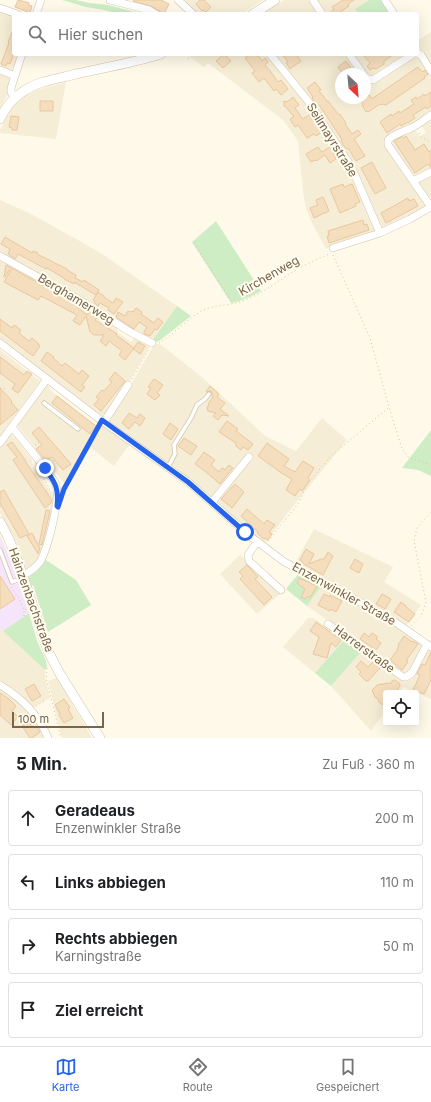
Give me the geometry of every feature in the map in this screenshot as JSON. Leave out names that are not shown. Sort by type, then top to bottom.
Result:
[{"type":"street","points":[[37,12],[41,0]]},
{"type":"street","points":[[110,0],[152,12]]},
{"type":"street","points":[[178,0],[191,12]]},
{"type":"street","points":[[256,12],[275,0]]},
{"type":"street","points":[[313,0],[321,12]]},
{"type":"street","points":[[385,0],[393,12]]},
{"type":"street","points":[[0,8],[12,12]]},
{"type":"street","points":[[419,54],[431,72]]},
{"type":"street","points":[[15,97],[11,92],[11,88],[21,56]]},
{"type":"street","points":[[1,121],[7,106],[15,97],[27,89],[42,83],[153,56]]},
{"type":"street","name":"Seilmayrstraße","points":[[272,56],[308,101],[351,166],[380,233]]},
{"type":"street","points":[[350,56],[359,68]]},
{"type":"street","points":[[371,80],[373,80],[410,56]]},
{"type":"street","points":[[0,70],[15,76]]},
{"type":"street","points":[[332,250],[380,233],[431,207],[387,143],[390,138],[431,115]]},
{"type":"street","points":[[413,181],[431,172]]},
{"type":"street","name":"Berghamerweg","points":[[0,256],[80,300],[130,332],[152,343]]},
{"type":"street","name":"Enzenwinkler Straße","points":[[0,343],[103,421],[168,467],[212,502],[257,542],[283,561],[360,602],[407,630],[429,646]]},
{"type":"street","points":[[0,443],[47,379]]},
{"type":"street","points":[[103,421],[128,385]]},
{"type":"street","points":[[12,427],[45,468],[56,484],[57,488],[57,506],[46,550],[39,564],[23,576]]},
{"type":"street","points":[[212,502],[249,457]]},
{"type":"street","name":"Hainzenbachstraße","points":[[0,522],[12,546],[48,651],[60,674],[100,738]]},
{"type":"street","points":[[257,542],[248,555],[249,561],[281,590]]},
{"type":"street","name":"Harrerstraße","points":[[328,624],[402,677],[406,677],[412,673],[429,646]]},
{"type":"street","points":[[0,685],[29,708],[42,724],[48,738]]},
{"type":"lane","points":[[168,467],[175,454],[174,445],[197,405],[205,400],[209,394]]},
{"type":"lane","points":[[44,403],[78,429]]},
{"type":"lane","points":[[0,550],[12,582],[23,576]]},
{"type":"path","points":[[188,56],[189,60]]},
{"type":"path","points":[[0,130],[1,121]]},
{"type":"path","points":[[412,127],[416,128],[421,137],[431,142]]},
{"type":"path","points":[[194,243],[234,304]]},
{"type":"path","points":[[332,250],[370,338],[402,449],[409,458],[431,464]]},
{"type":"path","name":"Kirchenweg","points":[[152,343],[160,343],[191,318],[204,310],[234,304],[254,296],[295,270],[332,250]]},
{"type":"path","points":[[128,385],[152,343]]},
{"type":"path","points":[[0,388],[6,389]]},
{"type":"path","points":[[264,547],[298,504],[308,483],[331,456],[389,407]]},
{"type":"path","points":[[62,495],[103,421]]},
{"type":"path","points":[[33,447],[39,442]]},
{"type":"path","points":[[48,466],[55,460]]},
{"type":"path","points":[[46,492],[50,489]]},
{"type":"path","points":[[407,630],[420,616],[426,602],[414,541],[417,528],[431,512]]},
{"type":"path","points":[[12,582],[9,585],[19,598],[24,610],[24,616]]},
{"type":"path","points":[[24,610],[28,608]]},
{"type":"path","points":[[48,666],[46,678],[60,738]]},
{"type":"path","points":[[37,706],[46,700]]},
{"type":"shaded area","points":[[182,0],[263,0],[245,12],[195,12]]},
{"type":"shaded area","points":[[284,0],[308,0],[317,12],[264,12]]},
{"type":"shaded area","points":[[317,0],[369,0],[355,9],[357,12],[326,12]]},
{"type":"shaded area","points":[[0,11],[12,15],[12,56],[18,56],[15,66],[11,70],[9,71],[0,67]]},
{"type":"shaded area","points":[[431,32],[431,66],[419,48],[419,40]]},
{"type":"shaded area","points":[[190,56],[268,56],[305,103],[346,162],[375,231],[326,249],[311,221],[306,208],[298,141],[283,120],[208,63],[204,67],[191,58]]},
{"type":"shaded area","points":[[275,56],[347,56],[355,68],[335,68],[335,104],[371,104],[371,85],[401,64],[415,57],[418,57],[431,78],[431,112],[385,140],[384,143],[428,205],[408,217],[384,228],[379,225],[353,163]]},
{"type":"shaded area","points":[[354,56],[402,56],[372,76],[371,68],[363,68]]},
{"type":"shaded area","points":[[0,74],[8,77],[10,80],[9,93],[0,107]]},
{"type":"shaded area","points":[[66,82],[56,139],[0,133],[9,112],[17,102],[26,95],[37,90]]},
{"type":"shaded area","points":[[431,117],[431,170],[414,177],[390,145],[391,139],[414,129],[420,137],[426,132],[422,126]]},
{"type":"shaded area","points":[[431,174],[431,202],[418,185],[418,180]]},
{"type":"shaded area","points":[[0,200],[31,214],[102,254],[177,306],[152,341],[133,331],[83,297],[0,253]]},
{"type":"shaded area","points":[[0,259],[48,284],[117,327],[118,333],[131,342],[136,337],[151,344],[129,382],[128,381],[106,414],[100,414],[0,339]]},
{"type":"shaded area","points":[[160,344],[203,378],[265,436],[296,451],[322,418],[347,440],[289,511],[265,544],[244,529],[218,502],[218,499],[213,496],[211,497],[173,465],[162,460],[110,422],[109,419],[154,345]]},
{"type":"shaded area","points":[[0,350],[40,381],[0,436]]},
{"type":"shaded area","points":[[47,384],[50,390],[96,426],[100,422],[130,444],[114,466],[91,448],[81,458],[71,477],[64,483],[17,425]]},
{"type":"shaded area","points":[[10,434],[16,439],[32,460],[33,467],[50,491],[52,491],[56,499],[54,512],[37,563],[26,570],[15,541],[0,513],[0,447]]},
{"type":"shaded area","points":[[314,529],[393,567],[384,582],[421,605],[407,625],[294,565]]},
{"type":"shaded area","points":[[0,536],[29,613],[3,631],[0,628]]},
{"type":"shaded area","points":[[240,555],[281,593],[257,614],[220,574]]},
{"type":"shaded area","points":[[322,585],[395,625],[424,645],[409,671],[404,674],[307,606]]},
{"type":"shaded area","points":[[308,618],[313,618],[345,639],[315,673],[283,647]]},
{"type":"shaded area","points":[[0,628],[45,670],[45,677],[50,698],[32,708],[14,689],[0,680]]},
{"type":"shaded area","points":[[431,650],[431,699],[419,694],[419,690],[410,690],[403,687],[401,690],[383,690],[383,714],[371,731],[331,686],[362,651],[405,682],[411,679],[426,653]]},
{"type":"shaded area","points":[[57,678],[92,738],[62,738],[48,681]]},
{"type":"shaded area","points":[[0,689],[18,702],[29,713],[39,724],[45,738],[0,738]]},
{"type":"green space","points":[[62,0],[76,0],[108,5],[134,12],[112,12],[86,7]]},
{"type":"green space","points":[[369,0],[381,0],[389,11],[357,12],[355,9]]},
{"type":"green space","points":[[216,221],[261,291],[247,298],[231,303],[192,242]]},
{"type":"green space","points":[[177,306],[191,316],[159,341],[152,341]]},
{"type":"green space","points":[[431,430],[431,476],[418,470],[402,468]]},
{"type":"green space","points":[[46,560],[76,580],[91,605],[48,632],[33,585],[30,587],[29,582],[31,574],[34,571],[35,573]]},
{"type":"green space","points":[[299,573],[322,585],[307,606],[286,589]]},
{"type":"green space","points":[[29,613],[37,641],[46,661],[47,667],[45,670],[3,631]]},
{"type":"green space","points":[[345,639],[362,651],[331,686],[315,673]]},
{"type":"building","points":[[18,0],[29,3],[28,5],[32,6],[30,12],[15,7]]},
{"type":"building","points":[[161,0],[169,4],[165,12],[161,12],[151,6],[133,1]]},
{"type":"building","points":[[200,0],[204,0],[211,7],[206,12],[203,10],[202,11],[196,4]]},
{"type":"building","points":[[343,0],[354,0],[348,4],[349,6],[340,12],[331,12],[334,10],[332,7]]},
{"type":"building","points":[[12,33],[13,56],[10,64],[7,63],[6,66],[1,64],[9,43],[8,42]]},
{"type":"building","points":[[222,56],[226,56],[231,61],[223,68],[216,61]]},
{"type":"building","points":[[248,56],[258,56],[262,61],[265,58],[268,62],[265,65],[278,82],[281,80],[288,89],[281,95],[276,89],[274,91],[264,78],[259,82],[252,73],[255,71],[245,58]]},
{"type":"building","points":[[284,56],[297,56],[301,61],[290,69],[286,63],[288,62]]},
{"type":"building","points":[[364,56],[391,56],[384,61],[384,64],[376,69],[371,69],[367,66],[370,63]]},
{"type":"building","points":[[346,61],[351,68],[339,68],[338,67]]},
{"type":"building","points":[[418,67],[423,72],[425,70],[428,74],[424,77],[425,78],[386,105],[380,104],[366,112],[362,105],[371,104],[371,98]]},
{"type":"building","points":[[315,82],[321,90],[319,91],[339,115],[340,114],[352,134],[358,130],[361,134],[354,139],[365,156],[356,161],[348,148],[346,149],[339,135],[319,105],[317,106],[307,88]]},
{"type":"building","points":[[431,92],[431,106],[427,109],[426,107],[413,115],[415,118],[408,123],[401,126],[400,124],[387,133],[380,122],[391,114],[392,116],[399,111],[400,113],[414,104],[411,100],[416,97],[417,99],[424,94],[425,96]]},
{"type":"building","points":[[293,97],[299,105],[295,108],[303,119],[309,115],[322,132],[316,136],[314,134],[307,138],[298,125],[295,127],[290,119],[294,117],[284,106],[284,101],[287,102]]},
{"type":"building","points":[[40,101],[53,101],[53,111],[40,111]]},
{"type":"building","points":[[11,116],[19,117],[17,130],[12,130],[12,128],[9,127]]},
{"type":"building","points":[[406,136],[415,150],[424,144],[429,152],[431,150],[431,167],[428,164],[415,173],[394,141]]},
{"type":"building","points":[[331,146],[335,152],[333,153],[336,159],[330,163],[325,155],[316,161],[311,162],[306,154],[318,147],[322,152]]},
{"type":"building","points":[[372,162],[386,188],[375,194],[361,168]]},
{"type":"building","points":[[343,184],[344,187],[352,184],[360,202],[355,204],[356,206],[340,213],[330,189]]},
{"type":"building","points":[[323,197],[329,211],[314,218],[310,208],[318,205],[316,200]]},
{"type":"building","points":[[408,198],[409,201],[414,199],[418,206],[386,223],[381,213]]},
{"type":"building","points":[[363,220],[364,225],[367,224],[369,230],[329,243],[327,236],[329,236],[328,231]]},
{"type":"building","points":[[5,237],[32,253],[33,251],[38,253],[37,254],[67,269],[76,275],[75,278],[83,282],[84,280],[99,290],[96,295],[74,282],[74,284],[47,268],[46,269],[18,254],[15,259],[8,254],[10,249],[1,244]]},
{"type":"building","points":[[6,265],[80,306],[78,308],[87,315],[89,312],[98,317],[95,320],[117,334],[116,335],[134,348],[125,360],[119,355],[122,351],[109,341],[106,346],[100,341],[104,335],[94,335],[90,332],[86,316],[80,325],[73,321],[77,315],[41,296],[38,300],[4,282],[11,270],[9,270],[4,277]]},
{"type":"building","points":[[98,292],[113,303],[116,298],[123,302],[114,314],[108,310],[109,308],[100,303],[98,306],[94,302],[95,301],[93,300]]},
{"type":"building","points":[[136,308],[142,312],[141,314],[154,323],[158,318],[163,322],[150,336],[144,334],[147,327],[139,322],[134,329],[116,317],[118,312],[125,316],[128,311],[134,311]]},
{"type":"building","points":[[0,319],[12,328],[14,325],[21,330],[19,333],[29,341],[32,338],[39,344],[38,345],[40,346],[33,356],[0,331]]},
{"type":"building","points":[[138,342],[145,346],[140,354],[133,349]]},
{"type":"building","points":[[47,352],[62,366],[65,363],[79,374],[82,370],[89,376],[82,385],[85,387],[81,392],[41,361]]},
{"type":"building","points":[[0,357],[24,375],[27,371],[32,374],[18,393],[12,389],[15,384],[0,373]]},
{"type":"building","points":[[115,372],[125,381],[101,411],[94,405],[99,399],[96,397],[112,382],[109,380]]},
{"type":"building","points":[[154,379],[163,385],[157,393],[160,395],[155,400],[147,394],[151,388],[148,387]]},
{"type":"building","points":[[210,386],[219,394],[217,397],[225,403],[220,409],[229,416],[222,415],[218,420],[213,416],[216,413],[208,411],[208,404],[213,397],[211,391],[206,392]]},
{"type":"building","points":[[0,388],[18,410],[0,425]]},
{"type":"building","points":[[57,396],[96,426],[90,434],[52,403]]},
{"type":"building","points":[[129,413],[137,418],[140,414],[145,418],[140,426],[135,422],[129,429],[122,423]]},
{"type":"building","points":[[227,421],[238,429],[236,431],[253,444],[248,450],[243,447],[241,450],[236,446],[236,443],[219,432]]},
{"type":"building","points":[[170,423],[178,429],[171,440],[163,434]]},
{"type":"building","points":[[39,427],[71,464],[63,470],[52,457],[46,461],[36,449],[42,445],[32,433]]},
{"type":"building","points":[[184,438],[197,446],[191,455],[178,446]]},
{"type":"building","points":[[12,442],[52,500],[51,503],[45,508],[13,460],[17,457],[7,445]]},
{"type":"building","points":[[267,443],[289,459],[284,466],[295,472],[303,461],[314,468],[308,478],[310,480],[302,491],[300,489],[295,496],[286,490],[292,479],[258,456]]},
{"type":"building","points":[[204,452],[215,460],[211,465],[219,472],[222,468],[225,470],[229,465],[233,468],[220,484],[195,464]]},
{"type":"building","points":[[235,484],[244,492],[232,508],[221,499]]},
{"type":"building","points":[[4,490],[29,534],[20,538],[0,503],[0,492]]},
{"type":"building","points":[[247,509],[264,524],[267,520],[275,525],[269,532],[272,534],[268,540],[265,538],[264,539],[257,533],[258,532],[241,516]]},
{"type":"building","points":[[46,510],[50,511],[42,545],[39,544]]},
{"type":"building","points":[[32,533],[40,548],[38,554],[27,536]]},
{"type":"building","points":[[306,549],[314,554],[309,564],[324,559],[328,552],[333,556],[323,575],[302,563],[303,562],[300,560]]},
{"type":"building","points":[[355,559],[363,564],[359,573],[350,568]]},
{"type":"building","points":[[247,565],[258,577],[255,579],[272,597],[264,605],[240,579],[243,576],[239,572]]},
{"type":"building","points":[[0,576],[15,599],[0,609]]},
{"type":"building","points":[[299,578],[317,586],[310,598],[308,596],[305,599],[301,597],[305,589],[297,583]]},
{"type":"building","points":[[324,594],[330,597],[330,595],[342,601],[336,612],[331,609],[330,611],[318,605]]},
{"type":"building","points":[[382,594],[391,599],[385,609],[376,604]]},
{"type":"building","points":[[401,602],[415,614],[409,622],[394,612]]},
{"type":"building","points":[[316,622],[341,640],[336,647],[331,643],[327,658],[313,654],[319,637],[310,631]]},
{"type":"building","points":[[364,633],[369,637],[372,633],[378,637],[376,639],[381,643],[376,650],[360,639]]},
{"type":"building","points":[[404,636],[412,642],[413,641],[418,644],[407,659],[408,662],[402,670],[390,660],[398,649],[398,645]]},
{"type":"building","points":[[431,652],[431,680],[424,694],[419,692],[419,690],[413,690],[420,675],[417,674],[422,664],[425,665]]},
{"type":"building","points":[[361,661],[368,667],[373,662],[380,668],[368,681],[366,681],[359,674],[361,672],[356,667]]},
{"type":"building","points":[[393,680],[395,680],[400,684],[400,686],[397,690],[383,690],[383,705],[375,697],[372,690],[377,685],[390,684]]},
{"type":"building","points":[[34,684],[41,696],[32,701],[25,689]]},
{"type":"building","points":[[0,693],[16,706],[12,711],[18,717],[11,725],[0,715]]},
{"type":"building","points":[[64,699],[70,708],[68,709],[73,718],[64,723],[55,705]]},
{"type":"building","points":[[28,721],[34,728],[36,726],[40,732],[32,738],[30,738],[22,726]]},
{"type":"route","points":[[45,468],[56,484],[58,507],[64,489],[102,420],[188,482],[245,532]]}]
